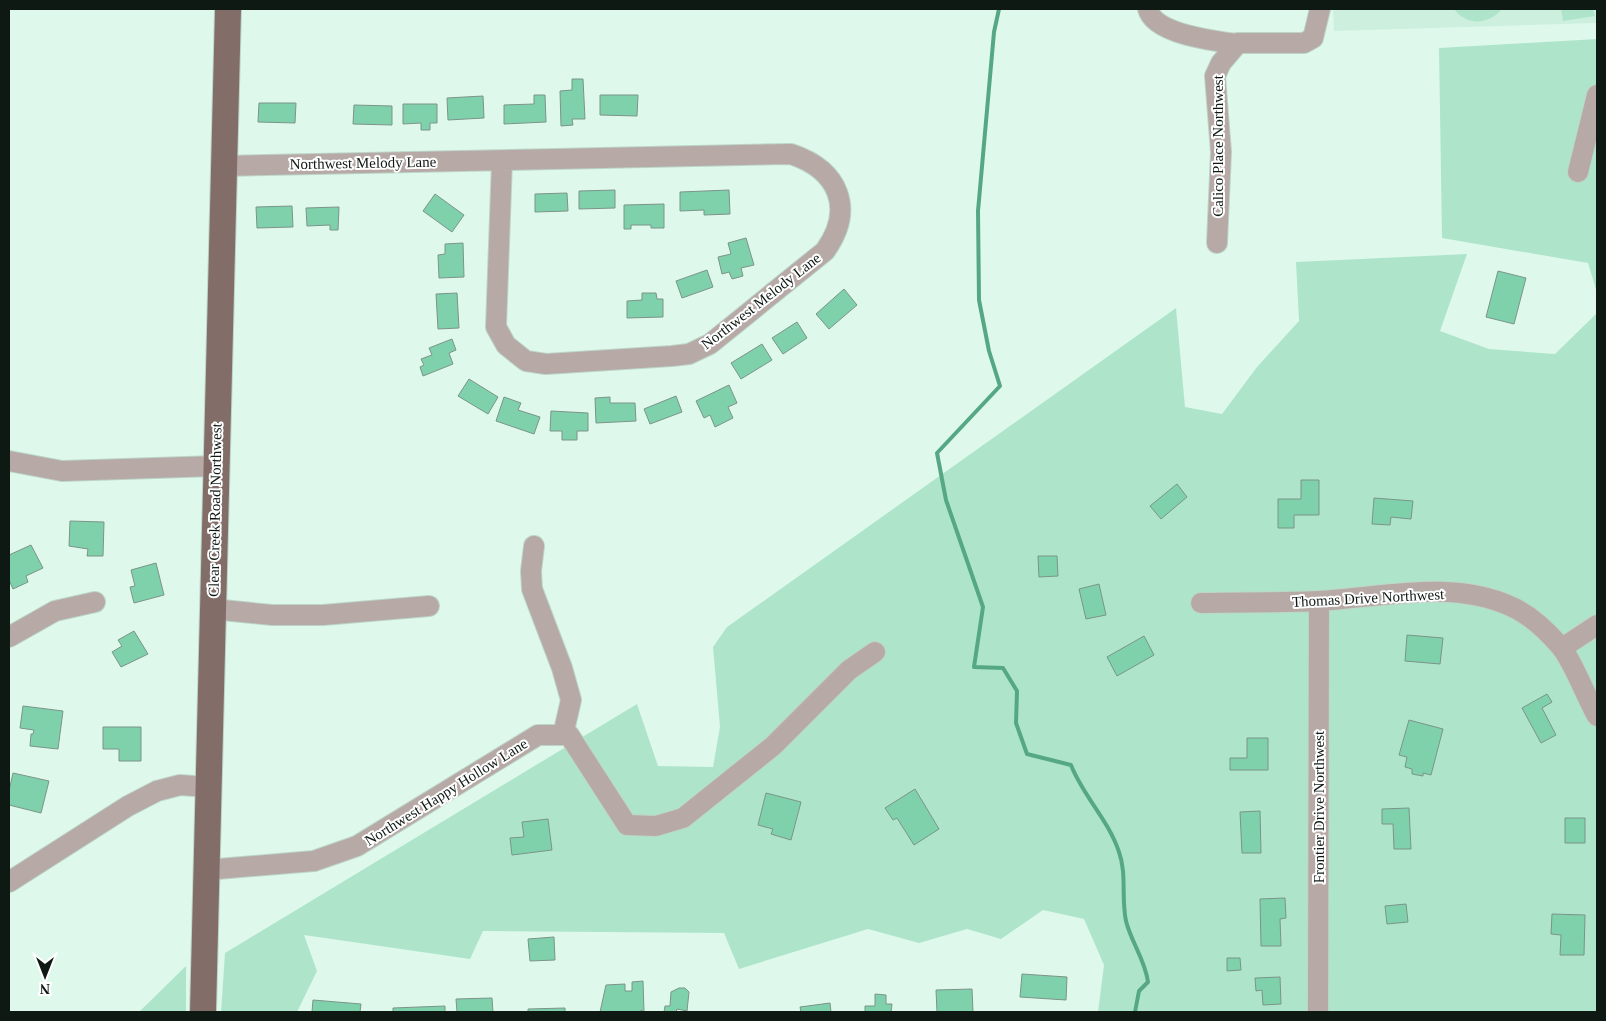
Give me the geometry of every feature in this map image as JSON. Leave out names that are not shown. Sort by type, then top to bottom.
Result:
[{"type":"main road","name":"Clear Creek Road Northwest","points":[[203,1012],[228,9]]},
{"type":"street","points":[[1148,9],[1153,20],[1189,36],[1236,44],[1304,43],[1313,38],[1320,9]]},
{"type":"street","name":"Calico Place Northwest","points":[[1217,244],[1221,152],[1214,81],[1218,66],[1236,44]]},
{"type":"street","points":[[1578,172],[1597,95]]},
{"type":"street","name":"Northwest Melody Lane","points":[[223,166],[502,160],[791,154],[811,161],[829,177],[837,191],[839,224],[834,240],[825,251],[710,344],[689,354],[565,364],[526,361],[506,345],[496,327],[502,160]]},
{"type":"street","points":[[9,461],[62,471],[216,466]]},
{"type":"street","points":[[534,546],[531,571],[532,590],[562,668],[571,700],[563,735],[569,735],[626,825],[656,826],[683,818],[773,746],[849,670],[875,652]]},
{"type":"street","name":"Thomas Drive Northwest","points":[[1201,603],[1319,601],[1404,593],[1443,592],[1481,597],[1510,606],[1539,625],[1562,648],[1597,716]]},
{"type":"street","name":"Frontier Drive Northwest","points":[[1318,1012],[1319,601]]},
{"type":"street","points":[[9,637],[56,611],[95,602]]},
{"type":"street","points":[[212,609],[272,615],[314,615],[428,606]]},
{"type":"street","points":[[1562,648],[1597,626]]},
{"type":"street","name":"Northwest Happy Hollow Lane","points":[[206,870],[314,861],[357,846],[538,735],[563,735]]},
{"type":"street","points":[[9,882],[128,806],[157,791],[180,785],[208,787]]},
{"type":"shaded area","points":[[1333,9],[1597,9],[1597,23],[1334,31]]},
{"type":"shaded area","points":[[1454,9],[1502,9],[1484,21],[1471,21],[1459,15]]},
{"type":"shaded area","points":[[1561,9],[1593,9],[1595,16],[1563,21]]},
{"type":"shaded area","points":[[1597,39],[1597,293],[1588,263],[1442,238],[1439,48]]},
{"type":"shaded area","points":[[1467,254],[1440,331],[1489,349],[1555,354],[1597,313],[1597,1012],[1098,1012],[1104,965],[1084,919],[1043,910],[1001,939],[967,929],[919,943],[868,929],[739,969],[724,933],[483,931],[470,959],[304,935],[317,971],[297,1012],[221,1012],[225,953],[637,704],[658,766],[713,767],[720,727],[713,647],[727,627],[1176,308],[1185,407],[1222,414],[1257,367],[1299,321],[1296,262]]},
{"type":"shaded area","points":[[186,966],[186,1012],[139,1012]]},
{"type":"building","points":[[572,79],[583,79],[585,119],[572,119],[573,125],[561,126],[560,91],[572,90]]},
{"type":"building","points":[[534,95],[545,95],[546,122],[504,124],[504,105],[534,104]]},
{"type":"building","points":[[600,95],[638,95],[637,116],[600,115]]},
{"type":"building","points":[[483,96],[484,118],[448,120],[447,98]]},
{"type":"building","points":[[259,103],[296,103],[295,123],[258,122]]},
{"type":"building","points":[[403,104],[437,104],[437,123],[430,123],[430,130],[421,130],[421,123],[403,124]]},
{"type":"building","points":[[354,105],[392,106],[392,125],[353,124]]},
{"type":"building","points":[[615,190],[615,208],[579,209],[579,191]]},
{"type":"building","points":[[729,190],[730,214],[704,215],[704,210],[680,211],[680,192]]},
{"type":"building","points":[[567,193],[568,211],[535,212],[535,194]]},
{"type":"building","points":[[435,194],[464,215],[452,232],[423,211]]},
{"type":"building","points":[[664,204],[664,228],[651,228],[651,225],[631,225],[631,229],[624,229],[624,205]]},
{"type":"building","points":[[292,206],[293,227],[257,228],[256,207]]},
{"type":"building","points":[[339,207],[338,230],[330,230],[330,225],[307,226],[306,208]]},
{"type":"building","points":[[746,238],[754,265],[741,268],[743,276],[732,279],[729,272],[722,274],[718,257],[731,254],[728,243]]},
{"type":"building","points":[[463,243],[464,277],[439,278],[438,255],[445,254],[445,244]]},
{"type":"building","points":[[707,270],[713,287],[682,298],[676,281]]},
{"type":"building","points":[[1498,271],[1526,278],[1514,324],[1486,317]]},
{"type":"building","points":[[844,289],[857,305],[829,329],[816,314]]},
{"type":"building","points":[[457,293],[459,328],[438,329],[436,294]]},
{"type":"building","points":[[642,293],[656,293],[657,299],[663,299],[663,317],[627,318],[627,301],[642,300]]},
{"type":"building","points":[[797,322],[807,338],[783,354],[772,338]]},
{"type":"building","points":[[452,339],[456,350],[449,353],[453,364],[423,376],[420,367],[424,365],[421,359],[432,355],[429,348]]},
{"type":"building","points":[[762,344],[772,360],[741,379],[731,363]]},
{"type":"building","points":[[469,379],[498,397],[488,414],[458,396]]},
{"type":"building","points":[[729,385],[737,403],[728,407],[733,418],[715,427],[710,415],[704,418],[696,401]]},
{"type":"building","points":[[676,396],[682,412],[650,424],[644,409]]},
{"type":"building","points":[[504,397],[521,403],[518,410],[540,417],[534,434],[496,421]]},
{"type":"building","points":[[610,397],[610,403],[635,403],[636,421],[596,423],[595,398]]},
{"type":"building","points":[[551,411],[588,413],[588,431],[577,431],[577,440],[562,440],[562,431],[550,431]]},
{"type":"building","points":[[1301,480],[1319,480],[1319,515],[1294,515],[1294,528],[1278,528],[1278,499],[1301,499]]},
{"type":"building","points":[[1177,484],[1187,497],[1161,519],[1150,506]]},
{"type":"building","points":[[1374,498],[1413,501],[1411,519],[1391,517],[1390,525],[1372,524]]},
{"type":"building","points":[[70,521],[104,522],[103,556],[87,556],[88,549],[69,546]]},
{"type":"building","points":[[31,545],[43,568],[26,576],[28,582],[13,589],[9,580],[9,555]]},
{"type":"building","points":[[1038,556],[1057,556],[1058,576],[1039,577]]},
{"type":"building","points":[[156,563],[164,595],[134,603],[130,587],[135,586],[131,570]]},
{"type":"building","points":[[1099,584],[1106,615],[1086,619],[1079,589]]},
{"type":"building","points":[[134,631],[148,654],[121,667],[112,652],[122,646],[118,640]]},
{"type":"building","points":[[1407,635],[1443,638],[1440,664],[1405,661]]},
{"type":"building","points":[[1144,636],[1154,655],[1117,676],[1107,657]]},
{"type":"building","points":[[1547,694],[1552,702],[1542,708],[1556,735],[1541,743],[1522,708]]},
{"type":"building","points":[[23,706],[63,711],[58,749],[30,746],[31,734],[33,734],[34,730],[20,728]]},
{"type":"building","points":[[1409,720],[1443,729],[1431,775],[1423,773],[1423,776],[1412,774],[1412,769],[1405,767],[1407,757],[1399,755]]},
{"type":"building","points":[[103,727],[141,727],[141,761],[119,761],[119,749],[103,749]]},
{"type":"building","points":[[1247,738],[1268,738],[1268,770],[1230,770],[1230,758],[1247,758]]},
{"type":"building","points":[[13,773],[49,781],[41,813],[9,805],[9,791]]},
{"type":"building","points":[[915,789],[939,829],[914,845],[897,818],[893,820],[885,808]]},
{"type":"building","points":[[766,793],[801,802],[791,840],[771,834],[773,829],[758,825]]},
{"type":"building","points":[[1409,808],[1411,849],[1394,849],[1393,824],[1382,824],[1382,809]]},
{"type":"building","points":[[1260,811],[1261,853],[1242,853],[1240,812]]},
{"type":"building","points":[[1565,818],[1585,818],[1585,843],[1565,843]]},
{"type":"building","points":[[548,819],[552,850],[512,855],[510,838],[524,837],[522,822]]},
{"type":"building","points":[[1285,898],[1286,918],[1280,919],[1281,946],[1261,946],[1260,899]]},
{"type":"building","points":[[1406,904],[1408,922],[1387,924],[1385,906]]},
{"type":"building","points":[[1552,914],[1585,915],[1584,955],[1560,955],[1561,935],[1551,934]]},
{"type":"building","points":[[554,937],[555,960],[530,961],[528,939]]},
{"type":"building","points":[[1227,958],[1240,958],[1241,970],[1227,971]]},
{"type":"building","points":[[1022,974],[1067,977],[1066,1000],[1020,997]]},
{"type":"building","points":[[1280,977],[1281,1004],[1263,1005],[1262,990],[1256,991],[1255,978]]},
{"type":"building","points":[[643,981],[644,1012],[641,1010],[641,1012],[600,1012],[606,985],[625,984],[625,991],[632,991],[632,982]]},
{"type":"building","points":[[679,988],[685,988],[689,992],[687,1011],[677,1009],[676,1012],[664,1012],[665,1006],[670,1006],[671,992]]},
{"type":"building","points":[[972,989],[973,1012],[937,1012],[936,990]]},
{"type":"building","points":[[875,994],[886,995],[886,1004],[892,1004],[891,1012],[865,1012],[865,1006],[875,1006]]},
{"type":"building","points":[[492,998],[493,1012],[457,1012],[456,999]]},
{"type":"building","points":[[313,1000],[361,1004],[360,1012],[312,1012]]},
{"type":"building","points":[[830,1003],[831,1012],[801,1012],[800,1007]]},
{"type":"building","points":[[445,1006],[445,1012],[393,1012],[393,1008]]},
{"type":"building","points":[[565,1008],[565,1012],[528,1012],[528,1009]]},
{"type":"waterway","points":[[999,9],[994,32],[978,211],[979,300],[989,351],[1000,386],[937,453],[946,500],[983,607],[974,667],[1003,668],[1017,691],[1016,723],[1027,754],[1071,765],[1082,787],[1109,829],[1119,852],[1123,869],[1126,921],[1144,966],[1148,982],[1139,991],[1135,1012]]}]
